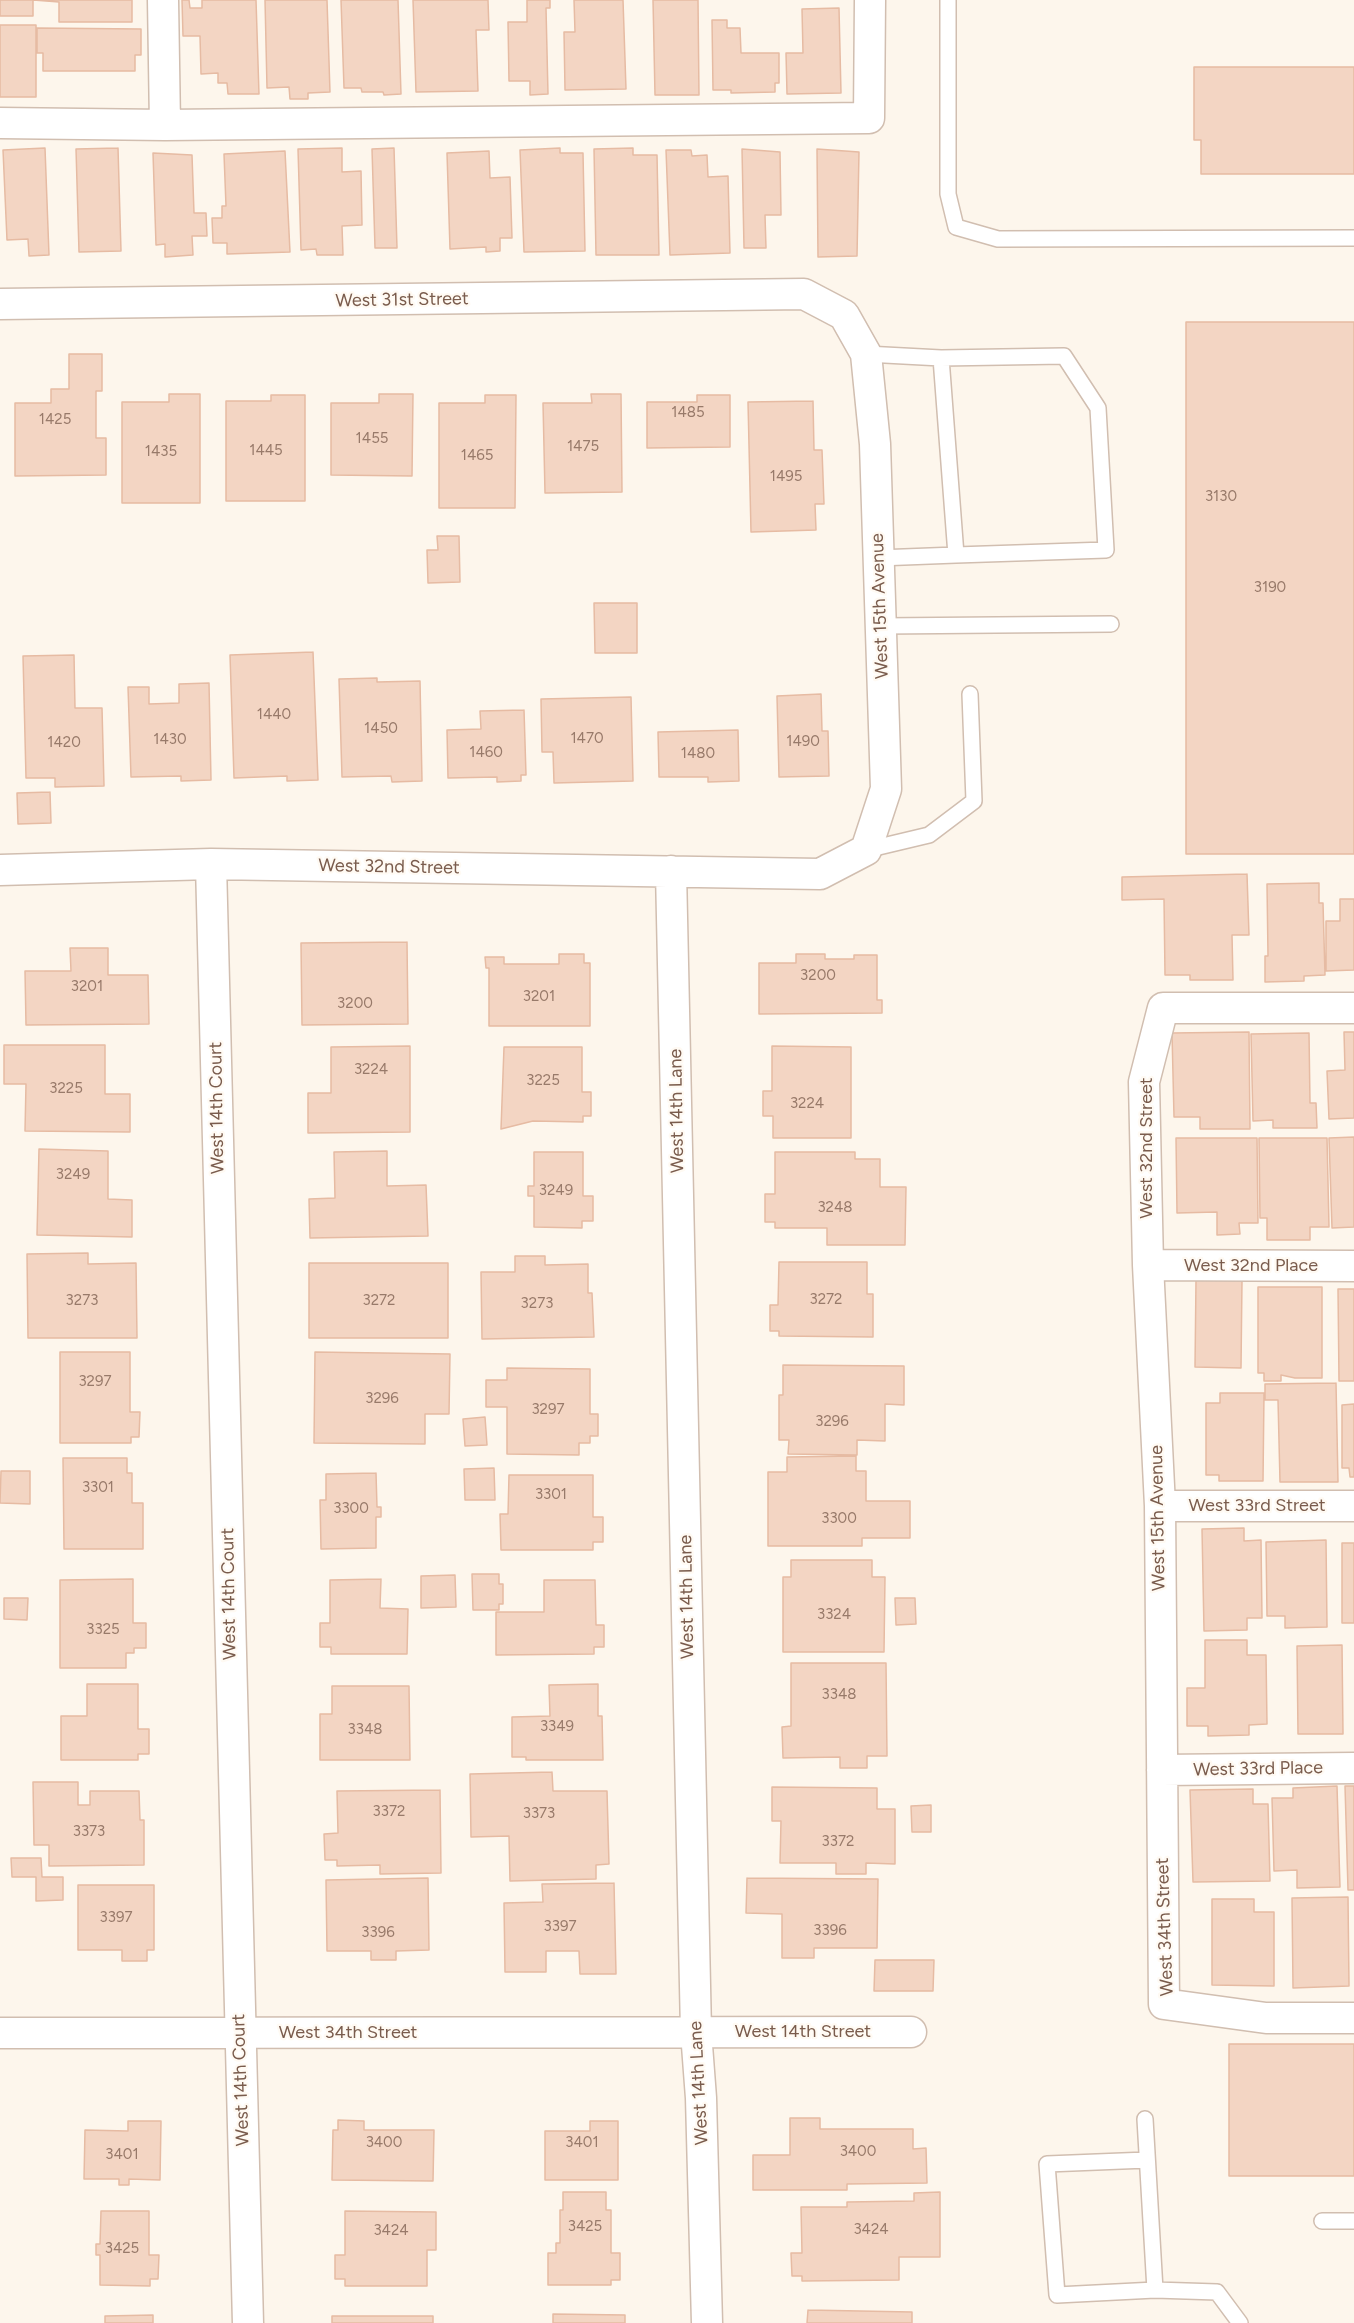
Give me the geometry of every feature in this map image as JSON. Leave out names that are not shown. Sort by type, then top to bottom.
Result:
[{"type":"street","points":[[164,0],[165,125]]},
{"type":"street","points":[[0,123],[165,125],[869,118],[870,0]]},
{"type":"street","name":"West 31st Street","points":[[0,304],[804,294]]},
{"type":"street","name":"West 15th Avenue","points":[[804,294],[844,315],[866,354],[875,444],[886,789],[866,850]]},
{"type":"street","name":"West 32nd Street","points":[[0,870],[212,864],[820,874],[866,850]]},
{"type":"street","name":"West 14th Court","points":[[212,864],[248,2323]]},
{"type":"street","name":"West 14th Lane","points":[[671,871],[696,2032],[701,2098],[707,2323]]},
{"type":"street","name":"West 32nd Street","points":[[1148,1265],[1144,1082],[1163,1008],[1354,1008]]},
{"type":"street","name":"West 15th Avenue","points":[[1148,1265],[1160,1506],[1162,1770]]},
{"type":"street","name":"West 32nd Place","points":[[1148,1265],[1354,1266]]},
{"type":"street","name":"West 33rd Street","points":[[1160,1506],[1354,1506]]},
{"type":"street","name":"West 33rd Place","points":[[1162,1770],[1354,1768]]},
{"type":"street","name":"West 34th Street","points":[[1162,1770],[1164,2004],[1266,2018],[1354,2018]]},
{"type":"street","name":"West 34th Street","points":[[0,2033],[696,2032]]},
{"type":"street","name":"West 14th Street","points":[[696,2032],[911,2032]]},
{"type":"lane","points":[[948,0],[948,194],[956,227],[998,239],[1354,237]]},
{"type":"lane","points":[[866,354],[941,358],[1064,356],[1098,408],[1106,550],[878,558]]},
{"type":"lane","points":[[941,358],[956,555]]},
{"type":"lane","points":[[882,626],[1111,624]]},
{"type":"lane","points":[[866,850],[929,834],[974,801],[970,694]]},
{"type":"lane","points":[[1145,2119],[1155,2290]]},
{"type":"lane","points":[[1147,2160],[1047,2163],[1057,2295],[1155,2290],[1217,2292],[1240,2323]]},
{"type":"lane","points":[[1322,2222],[1354,2221]]},
{"type":"building","points":[[0,0],[33,0],[33,16],[0,16]]},
{"type":"building","points":[[33,0],[132,0],[132,22],[59,22],[59,2]]},
{"type":"building","points":[[182,0],[189,0],[190,8],[202,8],[202,0],[256,0],[259,94],[228,94],[227,83],[218,83],[218,73],[201,74],[200,36],[183,36]]},
{"type":"building","points":[[265,0],[327,0],[330,92],[308,93],[308,99],[290,99],[289,87],[267,88]]},
{"type":"building","points":[[341,0],[398,0],[401,94],[384,95],[383,92],[362,92],[361,88],[344,88]]},
{"type":"building","points":[[413,0],[488,0],[489,30],[476,30],[478,91],[416,92]]},
{"type":"building","points":[[527,0],[550,0],[550,8],[546,8],[548,94],[530,95],[530,81],[509,81],[508,22],[527,22]]},
{"type":"building","points":[[574,0],[623,0],[626,89],[565,90],[564,32],[575,32]]},
{"type":"building","points":[[653,0],[698,0],[699,95],[655,95]]},
{"type":"building","points":[[839,8],[841,93],[787,94],[786,53],[803,53],[802,9]]},
{"type":"building","points":[[712,20],[727,20],[727,28],[740,28],[741,53],[779,53],[779,83],[775,83],[775,92],[731,93],[731,90],[713,90]]},
{"type":"building","points":[[0,25],[36,25],[36,97],[0,97]]},
{"type":"building","points":[[37,28],[141,29],[141,55],[135,55],[135,71],[43,71],[43,53],[37,53]]},
{"type":"building","points":[[1194,67],[1354,67],[1354,174],[1201,174],[1201,140],[1194,140]]},
{"type":"building","points":[[45,148],[49,255],[29,256],[28,239],[7,240],[3,150]]},
{"type":"building","points":[[118,148],[121,251],[79,252],[76,149]]},
{"type":"building","points":[[342,148],[342,172],[361,171],[362,225],[342,226],[343,255],[317,255],[316,249],[301,250],[298,149]]},
{"type":"building","points":[[394,148],[397,248],[375,248],[372,149]]},
{"type":"building","points":[[560,148],[560,153],[583,153],[585,251],[524,252],[520,150]]},
{"type":"building","points":[[633,148],[633,155],[657,155],[659,255],[596,255],[594,149]]},
{"type":"building","points":[[742,149],[780,152],[781,215],[765,215],[766,248],[744,248]]},
{"type":"building","points":[[817,149],[859,152],[857,256],[818,257]]},
{"type":"building","points":[[666,150],[691,150],[692,156],[707,155],[708,177],[728,176],[730,253],[670,255]]},
{"type":"building","points":[[285,151],[290,252],[227,254],[227,243],[213,243],[212,218],[222,218],[222,206],[226,206],[224,154]]},
{"type":"building","points":[[489,151],[490,178],[510,177],[512,238],[500,238],[500,251],[486,252],[486,247],[450,249],[447,153]]},
{"type":"building","points":[[153,153],[192,155],[194,213],[206,213],[207,236],[192,236],[193,255],[165,257],[165,244],[156,245]]},
{"type":"building","points":[[1186,322],[1354,322],[1354,854],[1186,854]]},
{"type":"building","points":[[69,354],[102,354],[102,391],[96,391],[96,438],[106,438],[106,475],[15,476],[15,403],[51,403],[51,389],[69,389]]},
{"type":"building","points":[[169,394],[200,394],[200,503],[122,503],[122,402],[169,402]]},
{"type":"building","points":[[379,394],[413,394],[412,476],[331,475],[331,403],[379,403]]},
{"type":"building","points":[[591,394],[621,394],[622,492],[545,493],[543,403],[592,403]]},
{"type":"building","points":[[271,395],[305,395],[305,501],[226,501],[226,401],[271,401]]},
{"type":"building","points":[[485,395],[516,395],[515,508],[439,508],[439,403],[485,403]]},
{"type":"building","points":[[697,395],[730,395],[730,447],[647,448],[647,402],[697,402]]},
{"type":"building","points":[[813,401],[814,450],[822,450],[824,504],[815,504],[816,530],[751,532],[748,402]]},
{"type":"building","points":[[437,536],[459,536],[460,582],[428,583],[427,550],[438,550]]},
{"type":"building","points":[[594,603],[637,603],[637,653],[595,653]]},
{"type":"building","points":[[313,652],[318,780],[287,781],[287,776],[234,778],[230,655]]},
{"type":"building","points":[[74,655],[75,708],[102,708],[104,786],[55,787],[55,778],[26,778],[23,656]]},
{"type":"building","points":[[377,678],[377,682],[420,681],[422,781],[392,782],[391,776],[342,777],[339,679]]},
{"type":"building","points":[[209,683],[211,780],[181,781],[181,776],[131,777],[128,687],[149,687],[149,704],[179,703],[179,684]]},
{"type":"building","points":[[821,694],[822,731],[828,731],[829,776],[779,777],[777,696]]},
{"type":"building","points":[[631,697],[633,781],[554,783],[553,752],[542,752],[541,699]]},
{"type":"building","points":[[524,710],[526,775],[521,775],[521,781],[497,782],[497,777],[448,778],[447,730],[481,729],[480,711]]},
{"type":"building","points":[[738,730],[739,781],[708,782],[708,777],[659,777],[658,732]]},
{"type":"building","points":[[50,792],[51,823],[18,824],[17,793]]},
{"type":"building","points":[[1247,874],[1249,935],[1232,935],[1233,980],[1190,980],[1190,975],[1165,975],[1164,899],[1122,900],[1122,877]]},
{"type":"building","points":[[1319,883],[1319,903],[1323,903],[1325,975],[1304,976],[1304,981],[1265,982],[1265,956],[1268,956],[1267,884]]},
{"type":"building","points":[[1340,899],[1354,899],[1354,970],[1326,971],[1326,921],[1340,921]]},
{"type":"building","points":[[407,942],[408,1024],[302,1025],[301,943]]},
{"type":"building","points":[[70,948],[108,948],[108,975],[148,975],[149,1024],[26,1025],[25,971],[71,971]]},
{"type":"building","points":[[559,954],[584,954],[584,963],[590,963],[590,1026],[489,1026],[489,968],[486,968],[485,957],[504,957],[504,964],[559,964]]},
{"type":"building","points":[[796,954],[825,954],[825,959],[854,959],[854,955],[877,955],[877,1000],[882,1000],[882,1013],[759,1014],[759,963],[796,963]]},
{"type":"building","points":[[1249,1032],[1250,1129],[1200,1129],[1200,1117],[1174,1117],[1172,1033]]},
{"type":"building","points":[[1344,1032],[1354,1032],[1354,1118],[1329,1119],[1327,1071],[1345,1070]]},
{"type":"building","points":[[1309,1033],[1310,1103],[1316,1103],[1317,1128],[1273,1128],[1273,1120],[1253,1121],[1251,1034]]},
{"type":"building","points":[[4,1045],[105,1045],[105,1094],[130,1094],[130,1132],[25,1131],[26,1084],[4,1084]]},
{"type":"building","points":[[410,1046],[410,1132],[308,1133],[308,1093],[331,1093],[331,1047]]},
{"type":"building","points":[[772,1046],[851,1047],[851,1138],[773,1138],[773,1116],[763,1116],[763,1091],[772,1091]]},
{"type":"building","points":[[504,1047],[582,1047],[582,1092],[591,1092],[591,1116],[583,1116],[583,1122],[533,1121],[501,1129]]},
{"type":"building","points":[[1354,1137],[1354,1227],[1332,1228],[1329,1138]]},
{"type":"building","points":[[1176,1138],[1257,1138],[1258,1223],[1239,1223],[1240,1234],[1217,1235],[1217,1212],[1177,1213]]},
{"type":"building","points":[[1259,1138],[1327,1138],[1329,1227],[1310,1227],[1310,1240],[1267,1240],[1267,1218],[1260,1218]]},
{"type":"building","points":[[39,1149],[108,1151],[108,1199],[132,1200],[132,1237],[37,1235]]},
{"type":"building","points":[[387,1151],[387,1186],[426,1185],[428,1236],[310,1238],[309,1199],[335,1198],[334,1152]]},
{"type":"building","points":[[534,1152],[583,1152],[583,1196],[593,1196],[593,1221],[582,1221],[582,1228],[534,1227],[534,1196],[528,1196],[528,1186],[534,1186]]},
{"type":"building","points":[[775,1152],[855,1152],[855,1159],[880,1159],[880,1187],[906,1187],[905,1245],[827,1245],[827,1228],[775,1228],[775,1222],[765,1222],[765,1194],[775,1194]]},
{"type":"building","points":[[88,1253],[88,1264],[136,1263],[137,1338],[28,1338],[27,1254]]},
{"type":"building","points":[[515,1256],[545,1256],[545,1265],[588,1264],[588,1293],[592,1293],[594,1337],[482,1339],[481,1272],[515,1272]]},
{"type":"building","points":[[779,1262],[867,1262],[867,1294],[873,1294],[873,1337],[779,1336],[779,1331],[770,1331],[770,1305],[778,1305]]},
{"type":"building","points":[[309,1263],[448,1263],[448,1338],[309,1338]]},
{"type":"building","points":[[1196,1280],[1242,1280],[1241,1368],[1195,1367]]},
{"type":"building","points":[[1258,1287],[1322,1287],[1322,1378],[1295,1378],[1281,1375],[1281,1381],[1264,1381],[1264,1373],[1258,1373]]},
{"type":"building","points":[[1338,1289],[1354,1289],[1354,1381],[1339,1381]]},
{"type":"building","points":[[60,1352],[130,1352],[130,1412],[140,1412],[139,1437],[131,1437],[131,1443],[60,1443]]},
{"type":"building","points":[[315,1352],[450,1354],[449,1414],[425,1414],[425,1444],[314,1443]]},
{"type":"building","points":[[783,1365],[904,1366],[904,1405],[885,1404],[885,1441],[857,1440],[857,1455],[788,1454],[789,1440],[779,1440],[779,1395],[783,1395]]},
{"type":"building","points":[[507,1368],[590,1369],[590,1414],[598,1414],[598,1436],[590,1436],[590,1443],[579,1443],[579,1455],[507,1454],[507,1407],[486,1407],[486,1380],[507,1380]]},
{"type":"building","points":[[1336,1383],[1338,1482],[1280,1482],[1278,1400],[1265,1400],[1265,1384]]},
{"type":"building","points":[[1220,1393],[1264,1393],[1263,1481],[1219,1481],[1219,1475],[1206,1475],[1206,1403],[1220,1403]]},
{"type":"building","points":[[1354,1404],[1354,1477],[1350,1477],[1349,1468],[1342,1468],[1342,1405]]},
{"type":"building","points":[[485,1417],[487,1445],[465,1446],[463,1419]]},
{"type":"building","points":[[856,1456],[856,1471],[866,1471],[866,1501],[910,1501],[910,1538],[862,1538],[862,1546],[768,1546],[768,1472],[787,1472],[787,1457]]},
{"type":"building","points":[[63,1458],[127,1458],[127,1473],[132,1473],[132,1503],[143,1503],[143,1549],[64,1549]]},
{"type":"building","points":[[494,1468],[495,1500],[465,1500],[464,1469]]},
{"type":"building","points":[[1,1471],[30,1471],[30,1504],[0,1503]]},
{"type":"building","points":[[376,1473],[377,1507],[381,1507],[381,1517],[376,1517],[376,1548],[321,1549],[320,1500],[326,1500],[326,1474]]},
{"type":"building","points":[[509,1475],[593,1475],[593,1517],[603,1517],[603,1542],[593,1542],[593,1550],[501,1550],[500,1514],[508,1514]]},
{"type":"building","points":[[1244,1528],[1244,1541],[1261,1540],[1262,1618],[1247,1618],[1247,1630],[1204,1631],[1202,1529]]},
{"type":"building","points":[[1326,1540],[1327,1627],[1285,1628],[1285,1616],[1267,1616],[1266,1542]]},
{"type":"building","points":[[1342,1543],[1354,1543],[1354,1623],[1342,1623]]},
{"type":"building","points":[[791,1560],[872,1560],[872,1577],[885,1577],[884,1652],[783,1652],[783,1577],[791,1577]]},
{"type":"building","points":[[472,1574],[499,1574],[499,1584],[503,1584],[503,1604],[499,1604],[499,1610],[473,1610]]},
{"type":"building","points":[[455,1575],[456,1607],[421,1608],[421,1576]]},
{"type":"building","points":[[133,1579],[133,1623],[146,1623],[146,1648],[134,1648],[134,1653],[126,1653],[126,1668],[60,1668],[60,1580]]},
{"type":"building","points":[[381,1579],[380,1608],[408,1609],[407,1654],[331,1654],[331,1647],[320,1647],[320,1623],[330,1623],[330,1580]]},
{"type":"building","points":[[544,1580],[595,1580],[596,1625],[604,1625],[604,1647],[594,1647],[594,1654],[496,1655],[496,1612],[544,1612]]},
{"type":"building","points":[[4,1598],[28,1598],[27,1620],[4,1619]]},
{"type":"building","points":[[895,1598],[915,1598],[916,1624],[896,1625]]},
{"type":"building","points":[[1205,1640],[1247,1640],[1247,1655],[1266,1655],[1267,1724],[1249,1725],[1249,1735],[1208,1736],[1208,1726],[1187,1726],[1187,1688],[1205,1688]]},
{"type":"building","points":[[1342,1645],[1343,1734],[1298,1734],[1297,1646]]},
{"type":"building","points":[[791,1663],[886,1663],[887,1756],[867,1756],[867,1768],[840,1768],[840,1757],[783,1758],[782,1727],[791,1726]]},
{"type":"building","points":[[87,1684],[138,1684],[138,1729],[149,1729],[149,1754],[138,1754],[138,1760],[61,1760],[61,1716],[87,1716]]},
{"type":"building","points":[[598,1684],[598,1716],[602,1716],[603,1760],[526,1760],[526,1757],[512,1757],[512,1717],[550,1716],[549,1685]]},
{"type":"building","points":[[332,1686],[409,1686],[410,1760],[320,1760],[320,1714],[332,1714]]},
{"type":"building","points":[[552,1772],[553,1791],[607,1791],[609,1864],[596,1865],[596,1879],[510,1881],[509,1836],[471,1837],[470,1774]]},
{"type":"building","points":[[33,1782],[78,1782],[78,1805],[90,1805],[90,1791],[139,1791],[140,1820],[144,1820],[144,1865],[49,1866],[49,1845],[34,1845]]},
{"type":"building","points":[[1337,1786],[1340,1887],[1297,1888],[1297,1870],[1274,1871],[1272,1798],[1293,1798],[1293,1788]]},
{"type":"building","points":[[1345,1786],[1354,1786],[1354,1890],[1348,1890]]},
{"type":"building","points":[[772,1787],[877,1788],[877,1809],[895,1809],[895,1864],[866,1863],[866,1874],[836,1874],[836,1863],[780,1863],[781,1821],[772,1821]]},
{"type":"building","points":[[1253,1789],[1253,1804],[1268,1804],[1270,1881],[1193,1882],[1190,1790]]},
{"type":"building","points":[[440,1790],[441,1873],[380,1874],[380,1865],[337,1866],[337,1860],[325,1860],[324,1834],[338,1833],[337,1791]]},
{"type":"building","points":[[931,1805],[931,1832],[912,1832],[911,1806]]},
{"type":"building","points":[[11,1858],[41,1858],[42,1877],[63,1877],[63,1900],[36,1901],[36,1877],[12,1877]]},
{"type":"building","points":[[428,1878],[429,1950],[396,1951],[396,1960],[371,1960],[371,1951],[327,1951],[326,1880]]},
{"type":"building","points":[[747,1878],[878,1879],[877,1948],[814,1948],[814,1958],[782,1958],[782,1914],[746,1913]]},
{"type":"building","points":[[614,1883],[616,1974],[580,1974],[579,1951],[546,1951],[546,1972],[505,1972],[504,1903],[543,1902],[542,1884]]},
{"type":"building","points":[[78,1885],[154,1885],[154,1950],[147,1950],[147,1961],[122,1961],[122,1950],[78,1950]]},
{"type":"building","points":[[1348,1897],[1349,1986],[1293,1988],[1292,1898]]},
{"type":"building","points":[[1212,1899],[1254,1899],[1254,1912],[1274,1912],[1274,1986],[1212,1985]]},
{"type":"building","points":[[875,1960],[934,1960],[933,1991],[874,1991]]},
{"type":"building","points":[[1229,2044],[1354,2044],[1354,2176],[1229,2176]]},
{"type":"building","points":[[790,2118],[820,2118],[820,2129],[913,2129],[913,2149],[926,2148],[927,2183],[847,2184],[847,2190],[753,2190],[753,2155],[790,2155]]},
{"type":"building","points":[[338,2120],[364,2121],[364,2130],[434,2130],[433,2181],[332,2180],[333,2130],[338,2130]]},
{"type":"building","points":[[128,2121],[161,2121],[160,2180],[129,2179],[129,2185],[119,2185],[119,2179],[84,2179],[85,2130],[128,2131]]},
{"type":"building","points":[[590,2121],[618,2121],[618,2180],[545,2180],[545,2131],[590,2131]]},
{"type":"building","points":[[563,2192],[606,2192],[606,2210],[611,2210],[611,2253],[620,2253],[620,2280],[611,2280],[611,2285],[548,2285],[548,2253],[556,2253],[556,2243],[560,2243],[560,2210],[563,2210]]},
{"type":"building","points":[[940,2192],[940,2257],[899,2257],[899,2280],[802,2281],[802,2276],[792,2276],[791,2253],[802,2253],[801,2207],[847,2207],[847,2202],[914,2201],[914,2193]]},
{"type":"building","points":[[101,2211],[149,2211],[149,2255],[159,2255],[158,2279],[150,2279],[150,2286],[100,2285],[100,2255],[96,2255],[96,2244],[100,2244]]},
{"type":"building","points":[[345,2211],[436,2212],[436,2250],[427,2250],[427,2286],[345,2286],[345,2279],[335,2279],[335,2255],[345,2255]]},
{"type":"building","points":[[808,2310],[912,2312],[912,2323],[807,2323]]},
{"type":"building","points":[[553,2314],[625,2315],[625,2323],[553,2323]]},
{"type":"building","points":[[153,2315],[153,2323],[105,2323],[105,2316]]},
{"type":"building","points":[[332,2316],[433,2316],[433,2323],[332,2323]]}]
